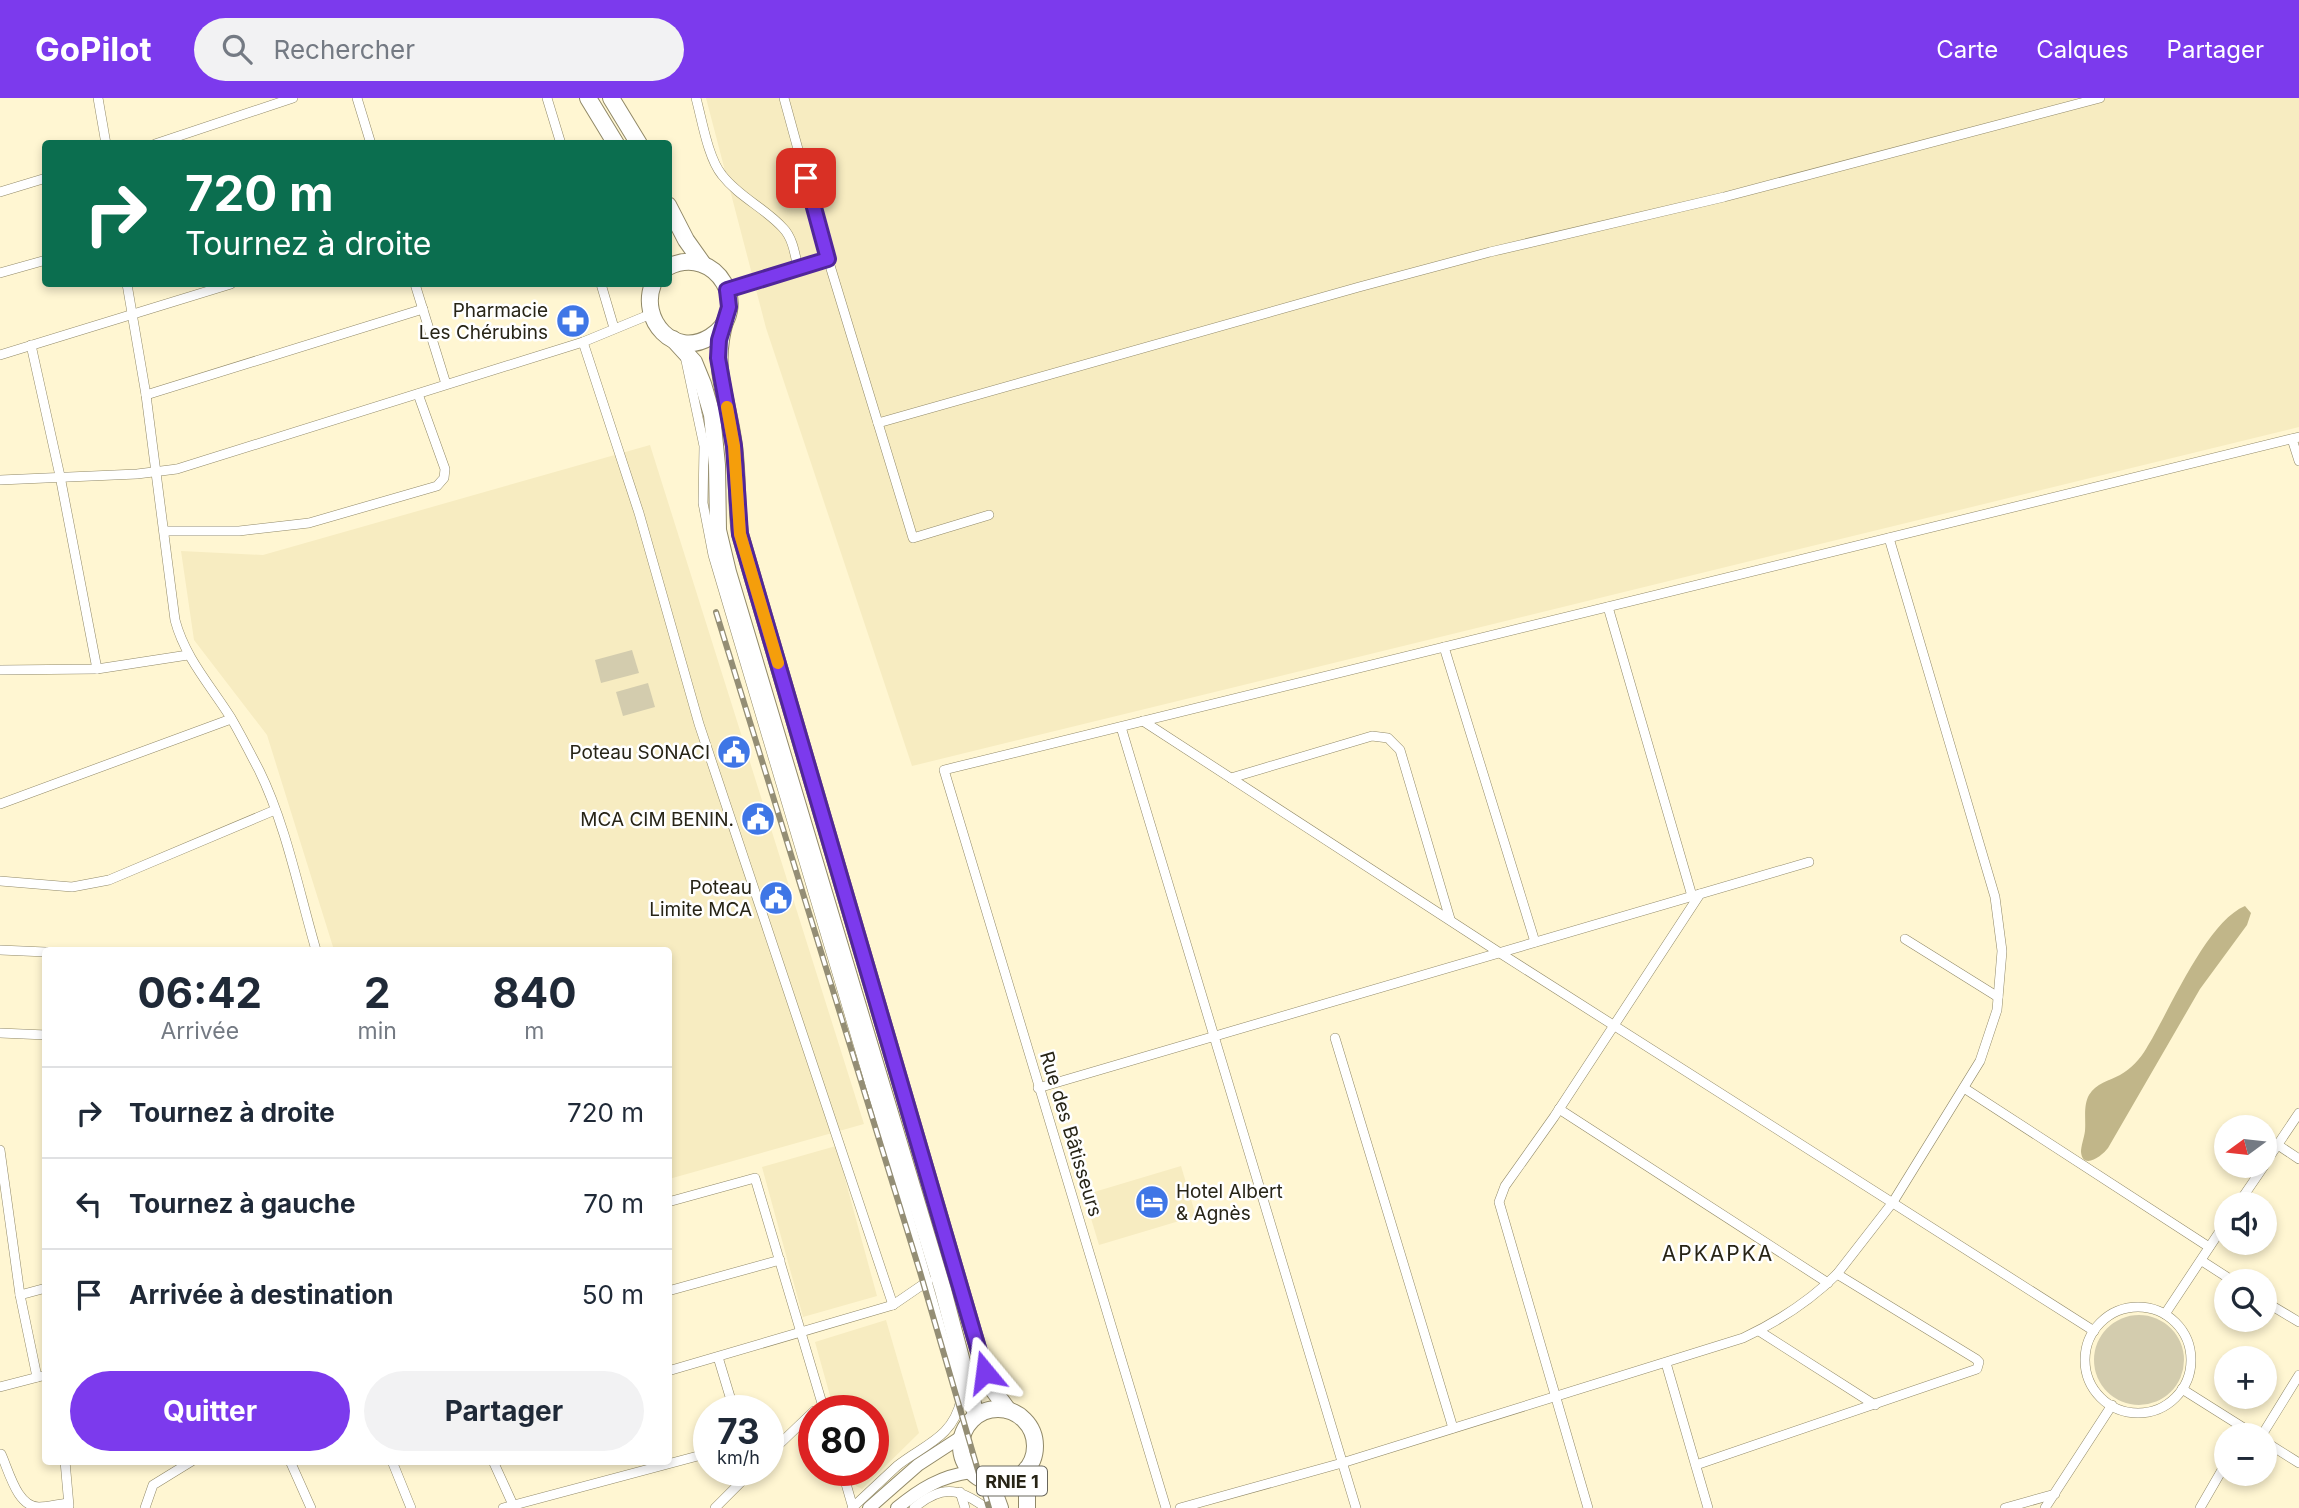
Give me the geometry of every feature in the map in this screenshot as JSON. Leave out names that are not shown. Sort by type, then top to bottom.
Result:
[{"type":"highway","points":[[588,98],[614,140]]},
{"type":"highway","points":[[611,98],[637,140]]},
{"type":"highway","points":[[672,213],[686,240],[703,264],[718,274],[727,290]]},
{"type":"highway","points":[[672,266],[685,262],[703,264]]},
{"type":"highway","points":[[652,287],[649,299],[651,314],[657,326],[694,362],[712,415],[717,465],[718,530],[728,572],[943,1290],[976,1415]]},
{"type":"highway","name":"RNIE 1","points":[[727,290],[729,304],[719,340],[718,358],[734,446],[740,534],[985,1372],[994,1391],[1008,1410],[1022,1418],[1034,1438],[1034,1455],[1027,1469],[1027,1508]]},
{"type":"highway","points":[[679,345],[701,341],[715,333],[726,318]]},
{"type":"highway","points":[[961,1437],[965,1426],[976,1415],[991,1409],[1008,1410]]},
{"type":"highway","name":"RNIE 1","points":[[961,1437],[962,1459],[981,1481],[1007,1482],[1027,1469]]},
{"type":"highway","name":"RNIE 1","points":[[991,1483],[1000,1508]]},
{"type":"street","points":[[98,98],[105,140]]},
{"type":"street","points":[[167,140],[293,98]]},
{"type":"street","points":[[356,98],[370,140]]},
{"type":"street","points":[[547,98],[560,140]]},
{"type":"street","points":[[696,98],[714,162],[720,174],[741,195],[784,228],[798,268]]},
{"type":"street","points":[[784,98],[828,259],[914,538],[989,515]]},
{"type":"street","points":[[878,423],[1399,276],[1724,197],[2100,98]]},
{"type":"street","points":[[0,192],[42,179]]},
{"type":"street","points":[[727,290],[828,259]]},
{"type":"street","points":[[0,273],[42,261]]},
{"type":"street","points":[[127,287],[157,472],[175,621],[188,655],[231,719],[260,773],[275,810],[315,947]]},
{"type":"street","points":[[0,355],[221,287]]},
{"type":"street","points":[[416,287],[446,384]]},
{"type":"street","points":[[602,287],[614,328]]},
{"type":"street","points":[[146,395],[423,309]]},
{"type":"street","points":[[0,480],[157,472],[195,464],[583,342],[651,314]]},
{"type":"street","points":[[583,342],[639,513],[699,724],[893,1305]]},
{"type":"street","points":[[32,345],[97,669]]},
{"type":"street","points":[[679,345],[704,446],[703,503],[713,555],[961,1400],[958,1412],[941,1437],[899,1465],[853,1508],[847,1486]]},
{"type":"street","points":[[164,531],[239,531],[309,523],[438,486],[444,478],[445,469],[418,394]]},
{"type":"street","points":[[1356,1508],[1121,727],[2296,438],[2299,461]]},
{"type":"street","points":[[1180,1508],[1342,1463],[1734,1342],[1794,1312],[1828,1283],[1838,1274],[1893,1202],[1980,1061],[1997,1010],[2002,951],[1995,897],[1889,538]]},
{"type":"street","points":[[1588,1508],[1499,1202],[1505,1186],[1615,1024],[1696,895],[1608,607]]},
{"type":"street","points":[[1444,648],[1535,942]]},
{"type":"street","points":[[0,670],[97,669],[188,655]]},
{"type":"street","points":[[0,804],[231,719]]},
{"type":"street","points":[[1143,721],[1500,953],[2094,1331]]},
{"type":"street","name":"Rue des Bâtisseurs","points":[[1121,727],[944,770],[1166,1508]]},
{"type":"street","points":[[1231,778],[1372,736],[1388,738],[1400,750],[1450,919]]},
{"type":"street","points":[[0,881],[72,887],[109,880],[275,810]]},
{"type":"street","points":[[1038,1088],[1809,862]]},
{"type":"street","points":[[1905,939],[1998,997]]},
{"type":"street","points":[[0,950],[42,953]]},
{"type":"street","points":[[0,1033],[42,1035]]},
{"type":"street","points":[[1335,1038],[1452,1428]]},
{"type":"street","points":[[1964,1088],[2209,1247]]},
{"type":"street","points":[[1559,1109],[1828,1283]]},
{"type":"street","points":[[2299,1113],[2278,1145],[2299,1159]]},
{"type":"street","points":[[0,1150],[20,1295],[41,1376],[0,1387]]},
{"type":"street","points":[[672,1201],[755,1178],[801,1332],[816,1395]]},
{"type":"street","points":[[2165,1314],[2214,1240]]},
{"type":"street","points":[[672,1290],[780,1260]]},
{"type":"street","points":[[2202,1261],[2214,1269]]},
{"type":"street","points":[[1696,1465],[1974,1372],[1979,1362],[1963,1350],[1838,1274]]},
{"type":"street","points":[[672,1370],[893,1305],[928,1281]]},
{"type":"street","points":[[20,1295],[42,1289]]},
{"type":"street","points":[[2130,1307],[2148,1308],[2165,1314],[2184,1334],[2190,1351],[2190,1369],[2182,1389],[2164,1406],[2147,1412],[2129,1412],[2112,1405],[2098,1393],[2089,1377],[2087,1350],[2094,1331],[2112,1313],[2130,1307]]},
{"type":"street","points":[[2277,1309],[2299,1322]]},
{"type":"street","points":[[1759,1331],[1875,1405]]},
{"type":"street","points":[[718,1356],[730,1395]]},
{"type":"street","points":[[1666,1363],[1708,1508]]},
{"type":"street","points":[[2269,1423],[2299,1375]]},
{"type":"street","points":[[2182,1389],[2231,1423]]},
{"type":"street","points":[[2045,1508],[2112,1405]]},
{"type":"street","points":[[784,1441],[798,1428]]},
{"type":"street","points":[[869,1508],[918,1465],[961,1437]]},
{"type":"street","points":[[2277,1449],[2299,1463]]},
{"type":"street","points":[[1,1454],[22,1500],[39,1507],[69,1505],[65,1465]]},
{"type":"street","points":[[672,1463],[693,1457]]},
{"type":"street","points":[[145,1508],[153,1485],[186,1465]]},
{"type":"street","points":[[292,1465],[311,1508]]},
{"type":"street","points":[[394,1465],[411,1508]]},
{"type":"street","points":[[494,1465],[510,1507],[665,1465]]},
{"type":"street","points":[[897,1508],[933,1482],[950,1475],[971,1472]]},
{"type":"street","points":[[2200,1508],[2214,1484]]},
{"type":"street","points":[[715,1508],[736,1486]]},
{"type":"street","points":[[914,1508],[928,1496],[943,1491],[960,1492],[986,1508]]},
{"type":"street","points":[[960,1492],[965,1508]]},
{"type":"street","points":[[2005,1508],[2055,1494]]},
{"type":"shaded area","points":[[706,98],[2299,98],[2299,427],[912,766],[766,328]]},
{"type":"shaded area","points":[[650,445],[864,1124],[672,1178],[672,947],[333,947],[267,735],[194,640],[181,551],[263,555]]},
{"type":"shaded area","points":[[632,650],[639,673],[601,683],[595,660]]},
{"type":"shaded area","points":[[648,683],[655,707],[623,716],[616,692]]},
{"type":"shaded area","points":[[2245,906],[2251,913],[2247,925],[2200,989],[2108,1148],[2093,1160],[2085,1160],[2081,1152],[2089,1095],[2099,1085],[2124,1073],[2138,1060],[2216,930],[2230,915]]},
{"type":"shaded area","points":[[836,1146],[877,1296],[803,1317],[762,1167]]},
{"type":"shaded area","points":[[1181,1166],[1196,1216],[1099,1245],[1084,1195]]},
{"type":"shaded area","points":[[2130,1315],[2148,1315],[2164,1322],[2177,1335],[2184,1351],[2184,1369],[2177,1385],[2164,1398],[2148,1405],[2130,1405],[2114,1398],[2101,1385],[2094,1369],[2094,1351],[2101,1335],[2114,1322]]},
{"type":"shaded area","points":[[886,1320],[919,1433],[889,1462],[889,1395],[830,1395],[815,1342]]},
{"type":"railway","points":[[716,612],[920,1272],[989,1508]]},
{"type":"slow traffic","points":[[727,407],[734,446],[740,534],[778,663]]},
{"type":"place","name":"Pharmacie Les Chérubins","points":[[573,321]]},
{"type":"place","name":"Poteau SONACI","points":[[734,752]]},
{"type":"place","name":"MCA CIM BENIN.","points":[[758,819]]},
{"type":"place","name":"Poteau Limite MCA","points":[[776,898]]},
{"type":"place","name":"Hotel Albert & Agnès","points":[[1152,1202]]},
{"type":"district","name":"APKAPKA","points":[[1718,1253]]},
{"type":"route","points":[[806,178],[828,259],[727,290],[729,307],[719,340],[718,358],[734,446],[740,534],[985,1372]]}]
